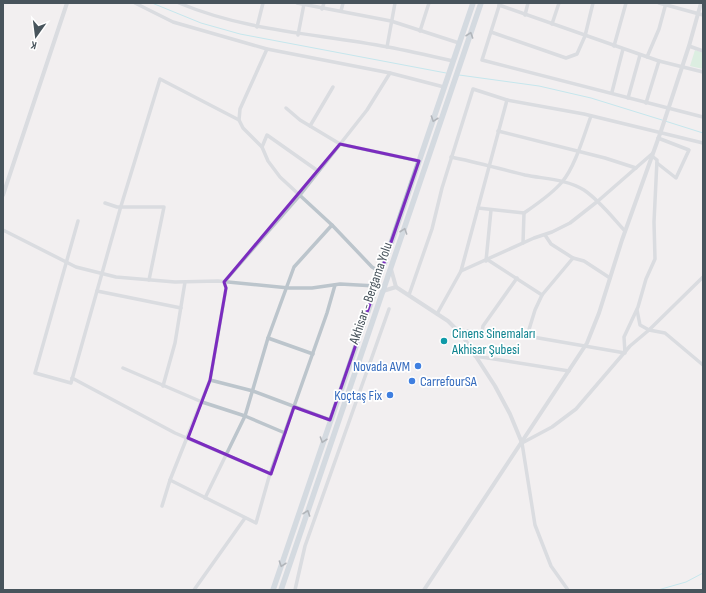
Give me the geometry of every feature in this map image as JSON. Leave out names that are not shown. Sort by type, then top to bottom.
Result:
[{"type":"main road","name":"Akhisar - Bergama Yolu","points":[[273,590],[473,3]]},
{"type":"main road","name":"Akhisar - Bergama Yolu","points":[[281,590],[481,3]]},
{"type":"street","points":[[3,195],[68,3]]},
{"type":"street","points":[[135,3],[173,22],[267,49],[445,85]]},
{"type":"street","points":[[179,3],[204,13],[257,27],[298,35],[387,47],[453,61]]},
{"type":"street","points":[[257,27],[263,3]]},
{"type":"street","points":[[297,3],[391,21],[459,43]]},
{"type":"street","points":[[322,9],[324,3]]},
{"type":"street","points":[[340,11],[343,3]]},
{"type":"street","points":[[387,47],[395,3]]},
{"type":"street","points":[[420,31],[429,3]]},
{"type":"street","points":[[525,14],[528,3]]},
{"type":"street","points":[[552,24],[559,3]]},
{"type":"street","points":[[491,32],[566,58],[577,54],[585,36],[593,3]]},
{"type":"street","points":[[614,46],[626,3]]},
{"type":"street","points":[[659,3],[701,15]]},
{"type":"street","points":[[424,590],[569,371],[584,347],[600,313],[625,231],[701,15],[700,3]]},
{"type":"street","points":[[298,35],[305,4]]},
{"type":"street","points":[[703,72],[647,58],[500,4],[482,60],[703,116]]},
{"type":"street","points":[[647,58],[659,29],[666,4]]},
{"type":"street","points":[[689,46],[703,51]]},
{"type":"street","points":[[267,49],[240,109],[239,120],[243,128],[262,147],[268,161],[280,177],[332,225],[372,267],[382,273]]},
{"type":"street","points":[[612,92],[623,49]]},
{"type":"street","points":[[628,98],[640,55]]},
{"type":"street","points":[[646,102],[658,61]]},
{"type":"street","points":[[224,282],[300,195],[367,110],[390,73]]},
{"type":"street","points":[[78,220],[35,373],[71,383],[121,206],[160,79],[239,120]]},
{"type":"street","points":[[310,126],[333,87]]},
{"type":"street","points":[[409,295],[432,229],[451,157],[473,90],[507,100],[591,116],[703,143]]},
{"type":"street","points":[[437,314],[461,271],[507,100]]},
{"type":"street","points":[[286,108],[310,126],[340,144],[419,161]]},
{"type":"street","points":[[478,208],[524,213],[563,181],[578,151],[591,116]]},
{"type":"street","points":[[498,131],[578,151],[636,168]]},
{"type":"street","points":[[262,147],[267,135],[318,171]]},
{"type":"street","points":[[657,163],[676,178],[689,150],[658,138]]},
{"type":"street","points":[[625,353],[624,338],[637,309],[646,279],[655,259],[657,160],[652,154]]},
{"type":"street","points":[[461,271],[570,223],[652,154]]},
{"type":"street","points":[[451,157],[490,165],[525,175],[563,181],[583,190],[598,201],[625,231]]},
{"type":"street","points":[[105,203],[117,207],[164,207],[149,280]]},
{"type":"street","points":[[487,260],[491,210]]},
{"type":"street","points":[[523,243],[524,213]]},
{"type":"street","points":[[205,498],[245,416],[268,338],[294,267],[332,225]]},
{"type":"street","points":[[3,230],[76,267],[116,277],[185,282],[224,282],[286,288],[312,288],[359,284],[376,286]]},
{"type":"street","points":[[545,234],[551,244],[573,258],[584,261],[610,278]]},
{"type":"street","points":[[527,336],[535,310],[542,295],[573,258]]},
{"type":"street","points":[[487,260],[542,295]]},
{"type":"street","points":[[391,269],[396,287],[437,314],[462,335],[495,386],[510,414],[522,443],[535,525],[551,566],[568,590]]},
{"type":"street","points":[[522,443],[552,427],[576,409],[630,346],[649,330],[703,277]]},
{"type":"street","points":[[482,332],[482,326],[517,278]]},
{"type":"street","points":[[163,386],[175,344],[185,282]]},
{"type":"street","points":[[162,506],[170,480],[210,380],[226,288],[224,282]]},
{"type":"street","points":[[170,480],[256,523],[271,474],[313,354],[335,285]]},
{"type":"street","points":[[383,291],[396,287]]},
{"type":"street","points":[[97,291],[181,308]]},
{"type":"street","points":[[295,590],[305,546],[389,309]]},
{"type":"street","points":[[637,309],[640,325],[649,330],[665,333],[703,365]]},
{"type":"street","points":[[457,330],[527,336],[625,353]]},
{"type":"street","points":[[268,338],[313,354]]},
{"type":"street","points":[[475,356],[569,371]]},
{"type":"street","points":[[124,368],[202,402],[245,416],[285,432]]},
{"type":"street","points":[[72,378],[139,416],[271,474]]},
{"type":"street","points":[[210,380],[253,391],[330,420]]},
{"type":"street","points":[[194,590],[245,518]]},
{"type":"highlighted area","points":[[340,144],[419,161],[330,420],[294,407],[271,474],[188,438],[210,380],[226,288],[224,282]]},
{"type":"green space","points":[[695,50],[703,53],[703,69],[690,66]]},
{"type":"waterway","points":[[152,3],[201,23],[240,34],[446,73]]},
{"type":"waterway","points":[[459,75],[539,86],[591,98],[662,120]]},
{"type":"waterway","points":[[665,121],[703,133]]},
{"type":"waterway","points":[[658,590],[686,582],[703,573]]},
{"type":"place","name":"Cinens Sinemaları Akhisar Şubesi","points":[[444,341]]},
{"type":"place","name":"Novada AVM","points":[[418,366]]},
{"type":"place","name":"CarrefourSA","points":[[412,381]]},
{"type":"place","name":"Koçtaş Fix","points":[[390,395]]}]
